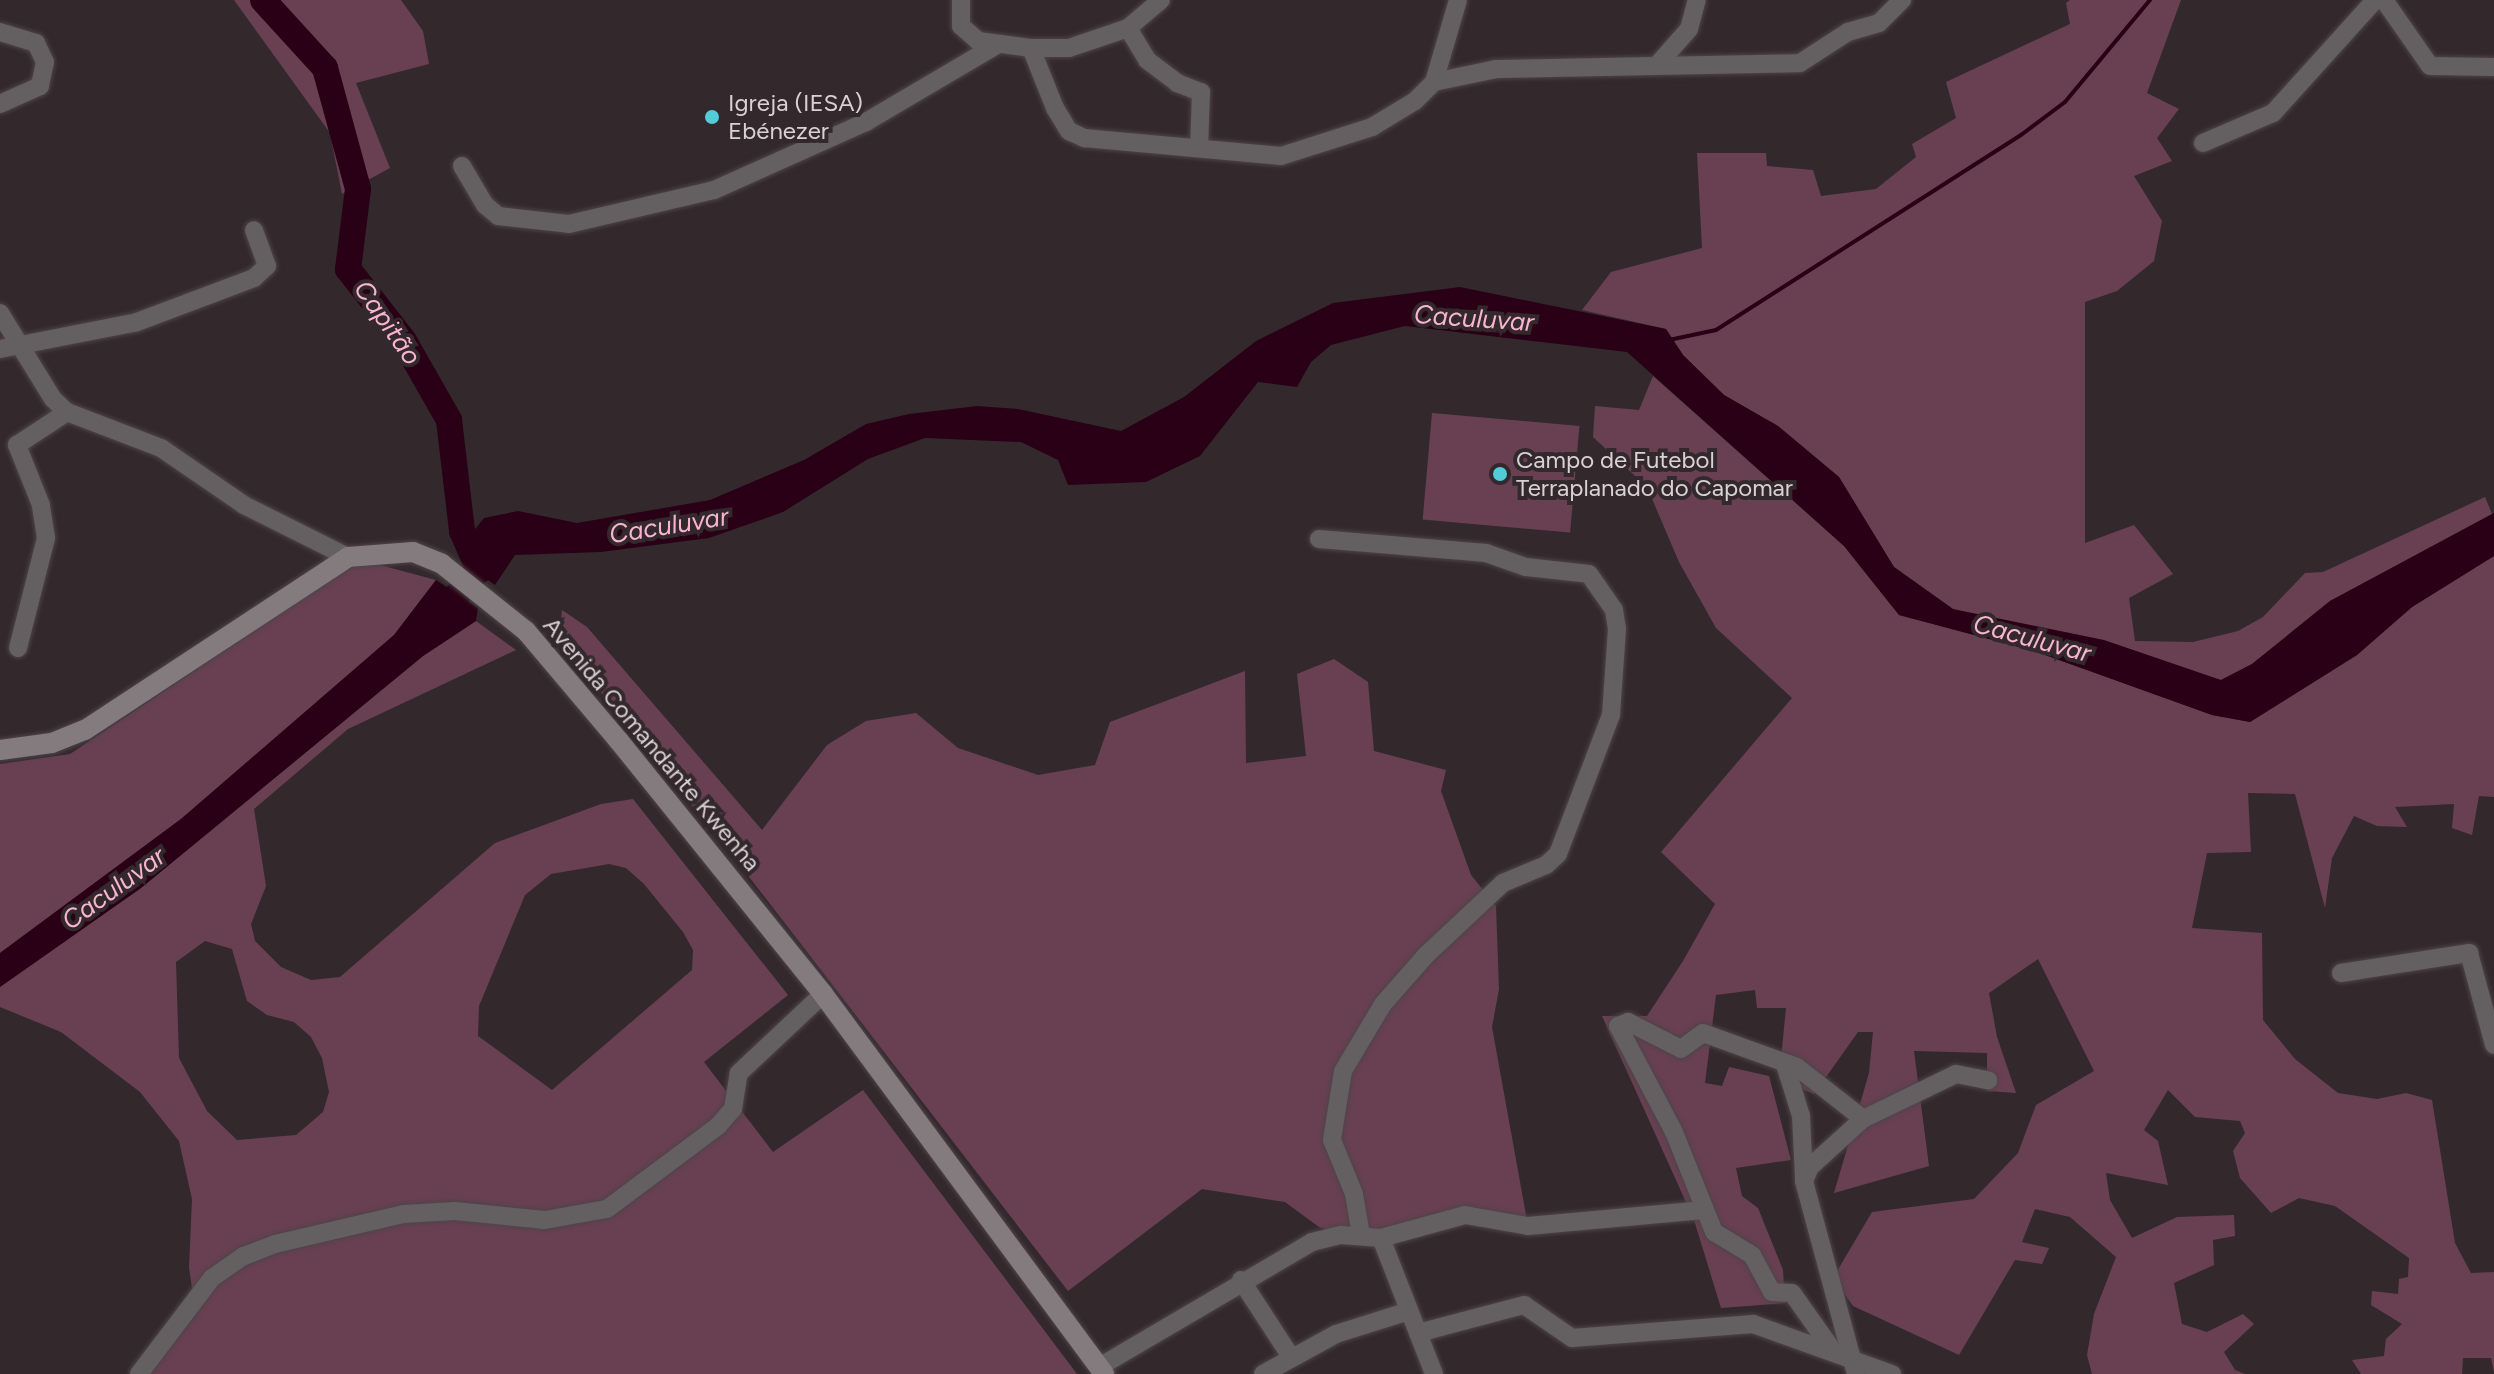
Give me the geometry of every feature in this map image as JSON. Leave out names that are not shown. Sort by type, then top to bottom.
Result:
[{"type":"main road","name":"Avenida Comandante Kwenha","points":[[0,750],[52,743],[85,730],[348,557],[413,552],[442,564],[489,598],[572,684],[823,994],[1101,1371]]},
{"type":"street","points":[[961,0],[961,26],[978,41],[995,46],[1031,48],[1069,48],[1128,28],[1161,0]]},
{"type":"street","points":[[1031,48],[1069,131],[1115,145],[1199,148],[1281,156],[1328,145],[1372,127],[1415,101],[1434,82],[1458,0]]},
{"type":"street","points":[[1659,63],[1689,29],[1697,0]]},
{"type":"street","points":[[1434,82],[1496,69],[1659,63],[1800,63],[1848,32],[1879,23],[1902,0]]},
{"type":"street","points":[[2203,143],[2273,113],[2375,0]]},
{"type":"street","points":[[2384,0],[2430,66],[2494,67]]},
{"type":"street","points":[[1128,28],[1147,60],[1177,83],[1201,92],[1199,148]]},
{"type":"street","points":[[0,32],[36,43],[45,62],[40,86],[0,104]]},
{"type":"street","points":[[462,166],[485,205],[498,216],[569,224],[714,190],[866,122],[995,46]]},
{"type":"street","points":[[0,349],[137,322],[254,278],[267,266],[254,230]]},
{"type":"street","points":[[0,313],[53,399],[67,412],[161,448],[244,505],[348,557]]},
{"type":"street","points":[[18,648],[46,538],[41,505],[17,445],[67,412]]},
{"type":"street","points":[[1319,539],[1486,553],[1526,567],[1576,570],[1595,578],[1614,610],[1617,629],[1611,715],[1558,854],[1546,865],[1497,888],[1427,954],[1383,1004],[1343,1071],[1332,1140],[1354,1194],[1361,1235]]},
{"type":"street","points":[[2341,973],[2469,953],[2494,1045]]},
{"type":"street","points":[[139,1374],[212,1278],[244,1256],[275,1244],[404,1214],[455,1211],[545,1220],[607,1209],[718,1126],[733,1109],[739,1073],[823,994]]},
{"type":"street","points":[[1863,1119],[1810,1072],[1704,1033],[1681,1049],[1628,1022],[1618,1026],[1674,1132],[1704,1210],[1718,1236],[1757,1260],[1772,1292],[1792,1293],[1831,1348],[1854,1365],[1892,1374]]},
{"type":"street","points":[[1785,1064],[1802,1127],[1804,1181],[1854,1365]]},
{"type":"street","points":[[1804,1181],[1816,1158],[1863,1119],[1956,1074],[1988,1080]]},
{"type":"street","points":[[1101,1371],[1241,1280],[1312,1242],[1361,1235],[1381,1238],[1465,1215],[1528,1226],[1704,1210]]},
{"type":"street","points":[[1381,1238],[1434,1374]]},
{"type":"street","points":[[1241,1280],[1291,1357]]},
{"type":"street","points":[[1418,1333],[1524,1305],[1572,1338],[1733,1323],[1831,1348]]},
{"type":"street","points":[[1263,1374],[1336,1334],[1409,1311]]},
{"type":"shaded area","points":[[234,0],[401,0],[423,31],[429,64],[356,83],[390,168],[342,194],[330,133]]},
{"type":"shaded area","points":[[2070,0],[2181,0],[2147,93],[2179,109],[2157,138],[2172,161],[2134,176],[2162,221],[2154,261],[2117,291],[2085,302],[2085,543],[2134,525],[2173,574],[2129,598],[2135,641],[2193,642],[2238,631],[2263,617],[2305,573],[2323,572],[2485,497],[2492,514],[2330,601],[2252,664],[2221,680],[1953,609],[1894,567],[1839,477],[1778,426],[1724,395],[1683,355],[1666,329],[1582,310],[1611,272],[1702,248],[1697,153],[1766,153],[1767,166],[1813,170],[1821,196],[1876,189],[1916,157],[1912,144],[1956,118],[1946,82],[2070,24],[2066,3]]},
{"type":"shaded area","points":[[1653,376],[1844,546],[1899,615],[2034,651],[2212,715],[2250,722],[2357,655],[2412,607],[2494,556],[2494,797],[2479,796],[2472,835],[2452,828],[2454,804],[2395,807],[2407,827],[2377,826],[2354,816],[2332,858],[2325,908],[2295,794],[2248,793],[2251,852],[2207,853],[2192,928],[2262,933],[2263,1020],[2295,1059],[2338,1093],[2377,1099],[2406,1093],[2432,1100],[2455,1243],[2471,1273],[2494,1272],[2494,1372],[2491,1358],[2463,1358],[2462,1374],[2361,1374],[2352,1360],[2384,1356],[2386,1339],[2402,1324],[2371,1305],[2372,1291],[2398,1294],[2399,1279],[2408,1277],[2409,1258],[2335,1206],[2299,1198],[2271,1213],[2240,1178],[2233,1151],[2245,1133],[2240,1121],[2195,1117],[2168,1090],[2144,1130],[2158,1141],[2168,1185],[2106,1173],[2110,1200],[2132,1238],[2177,1217],[2234,1215],[2235,1236],[2213,1240],[2214,1265],[2174,1283],[2182,1324],[2207,1332],[2243,1314],[2254,1324],[2224,1352],[2235,1370],[2245,1374],[2092,1374],[2087,1355],[2094,1314],[2116,1257],[2070,1217],[2035,1209],[2022,1242],[2049,1248],[2042,1264],[2015,1260],[1959,1355],[1853,1306],[1833,1278],[1872,1212],[1974,1199],[2018,1153],[2036,1105],[2094,1071],[2038,959],[1989,993],[1997,1037],[2016,1093],[1987,1091],[1987,1053],[1914,1051],[1929,1166],[1834,1193],[1869,1073],[1873,1032],[1858,1032],[1814,1094],[1779,1079],[1786,1008],[1757,1008],[1755,990],[1716,995],[1705,1083],[1722,1086],[1729,1067],[1769,1076],[1791,1160],[1736,1168],[1742,1196],[1758,1208],[1783,1270],[1785,1303],[1721,1308],[1694,1220],[1602,1016],[1647,1016],[1683,961],[1715,904],[1661,852],[1792,698],[1716,628],[1679,562],[1647,487],[1593,437],[1595,406],[1639,410]]},
{"type":"shaded area","name":"Campo de Futebol Terraplanado do Capomar","points":[[1432,413],[1579,426],[1570,532],[1423,520]]},
{"type":"shaded area","points":[[380,565],[436,580],[394,635],[181,819],[0,953],[0,764],[70,754],[334,578],[353,567]]},
{"type":"shaded area","points":[[562,610],[587,627],[762,830],[827,745],[866,721],[916,713],[958,748],[1038,775],[1095,765],[1110,722],[1245,671],[1246,763],[1306,756],[1297,674],[1334,659],[1368,682],[1374,751],[1446,770],[1441,791],[1471,875],[1496,906],[1499,989],[1492,1027],[1528,1226],[1485,1217],[1381,1238],[1341,1235],[1319,1227],[1285,1202],[1202,1189],[1068,1291],[740,865],[559,641]]},
{"type":"shaded area","points":[[476,621],[516,650],[348,729],[254,809],[266,886],[251,924],[255,941],[281,967],[311,980],[340,977],[495,843],[601,804],[633,799],[788,995],[704,1062],[773,1152],[863,1090],[1077,1374],[139,1374],[194,1302],[189,1267],[192,1199],[179,1141],[140,1092],[61,1032],[0,1007],[0,987],[141,888],[423,656]],"holes":[[[609,864],[626,868],[644,884],[683,932],[693,950],[692,970],[552,1090],[478,1036],[479,1006],[525,895],[551,874]],[[205,941],[232,949],[247,1001],[267,1015],[294,1022],[311,1037],[322,1058],[329,1092],[323,1112],[296,1135],[237,1140],[207,1111],[179,1058],[176,962]]]},
{"type":"water","points":[[1460,287],[1666,329],[1683,355],[1724,395],[1778,426],[1839,477],[1894,567],[1953,609],[2104,640],[2221,680],[2252,664],[2330,601],[2494,513],[2494,556],[2412,607],[2357,655],[2250,722],[2212,715],[2034,651],[1899,615],[1844,546],[1627,352],[1405,326],[1331,345],[1311,362],[1297,387],[1258,382],[1200,456],[1146,482],[1068,485],[1058,460],[1021,442],[925,438],[868,459],[783,512],[709,538],[601,552],[515,555],[495,585],[462,562],[460,548],[484,518],[518,511],[577,523],[710,500],[804,460],[866,424],[909,414],[977,406],[1018,409],[1121,431],[1184,397],[1256,341],[1333,303]]},
{"type":"water","points":[[436,580],[478,608],[476,621],[423,656],[141,888],[0,987],[0,953],[181,819],[394,635]]},
{"type":"waterway","name":"Capitão","points":[[263,0],[325,68],[358,189],[348,269],[404,341],[449,420],[462,531],[479,570]]},
{"type":"waterway","points":[[1669,340],[1716,330],[2021,135],[2065,102],[2150,0]]},
{"type":"waterway","name":"Caculuvar","points":[[435,621],[500,544]]},
{"type":"place","name":"Igreja (IESA) Ebénezer","points":[[712,117]]},
{"type":"place","name":"Campo de Futebol Terraplanado do Capomar","points":[[1500,474]]}]
